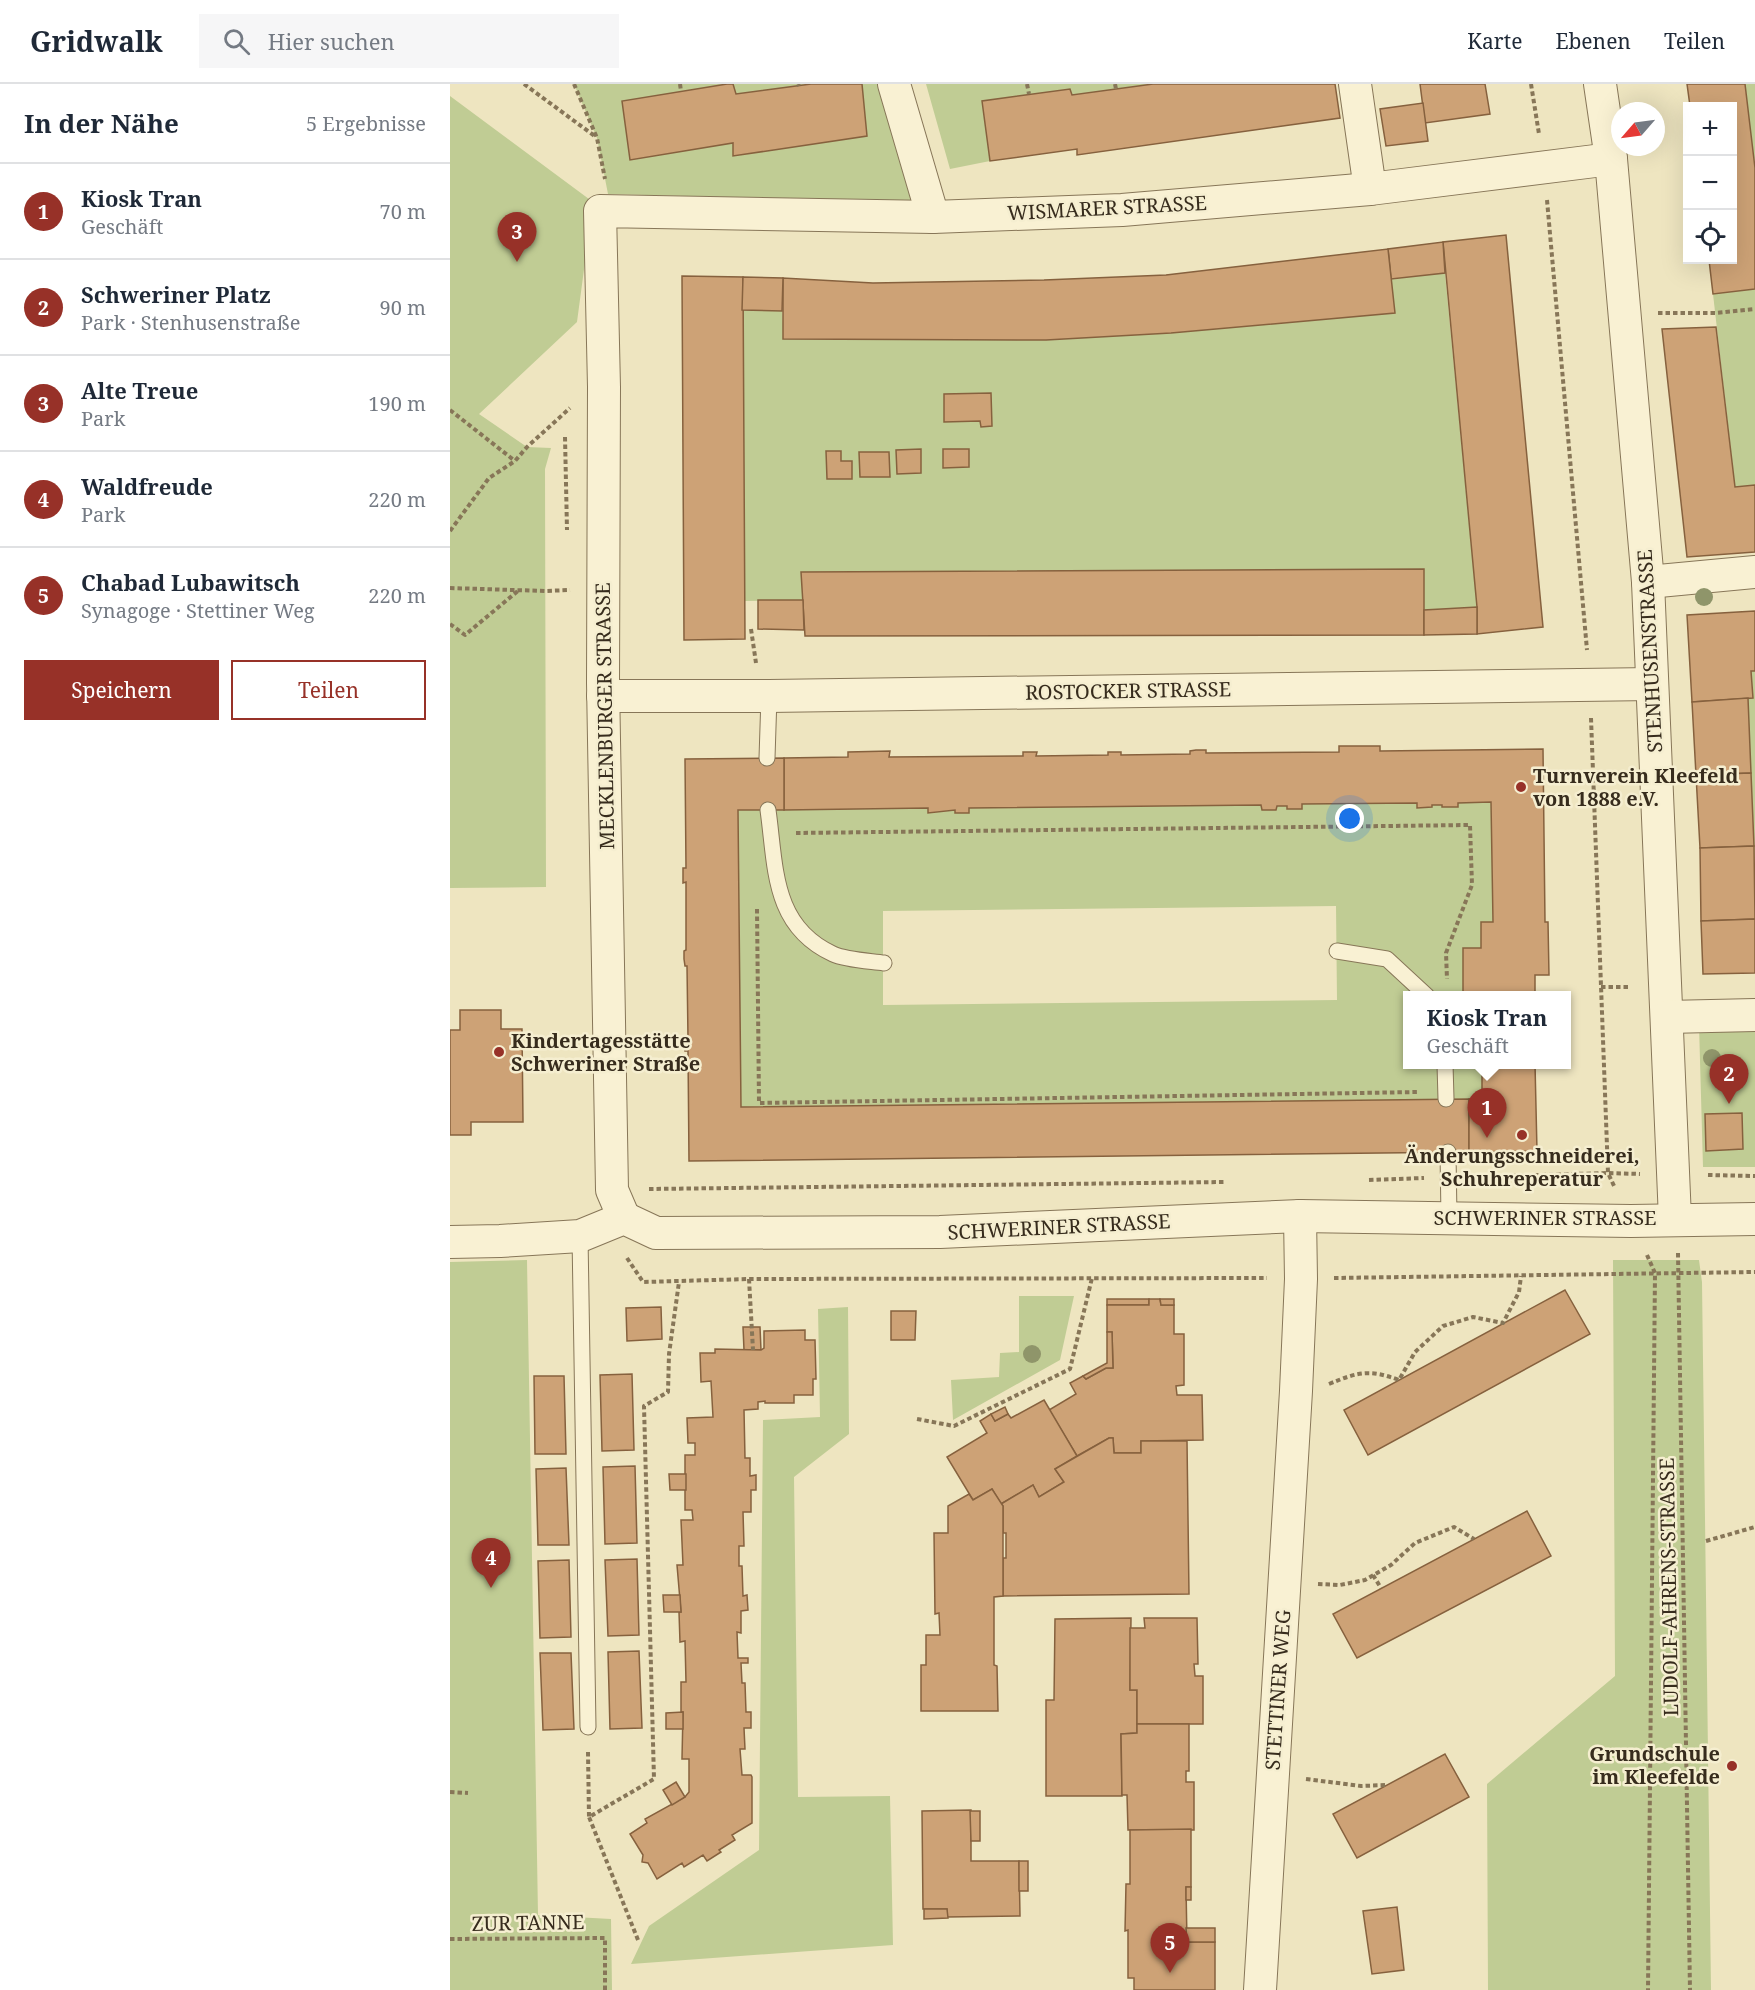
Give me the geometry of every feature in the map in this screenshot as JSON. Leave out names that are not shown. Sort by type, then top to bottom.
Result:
[{"type":"street","points":[[894,84],[933,217]]},
{"type":"street","points":[[1355,84],[1370,189]]},
{"type":"street","name":"STENHUSENSTRASSE","points":[[1600,84],[1611,159],[1648,582],[1676,1219]]},
{"type":"street","name":"WISMARER STRASSE","points":[[600,211],[933,217],[1122,210],[1370,189],[1611,159]]},
{"type":"street","name":"MECKLENBURGER STRASSE","points":[[600,211],[604,387],[603,696],[612,1190],[624,1218]]},
{"type":"street","points":[[1648,582],[1755,572]]},
{"type":"street","name":"ROSTOCKER STRASSE","points":[[603,696],[770,696],[1652,684]]},
{"type":"street","points":[[1667,1017],[1755,1015]]},
{"type":"street","name":"SCHWERINER STRASSE","points":[[624,1218],[656,1233],[940,1232],[1300,1216],[1631,1221],[1755,1219]]},
{"type":"street","name":"STETTINER WEG","points":[[1260,1990],[1296,1391],[1301,1279],[1300,1216]]},
{"type":"street","points":[[450,1242],[580,1236],[624,1218]]},
{"type":"lane","points":[[767,758],[770,696]]},
{"type":"lane","points":[[768,810],[772,861],[782,901],[806,937],[835,955],[884,963]]},
{"type":"lane","points":[[1337,951],[1387,959],[1422,991]]},
{"type":"lane","points":[[1445,1069],[1446,1096]]},
{"type":"lane","points":[[1448,1152],[1449,1218]]},
{"type":"lane","points":[[580,1236],[588,1727]]},
{"type":"path","points":[[524,84],[597,138]]},
{"type":"path","points":[[574,84],[597,138],[608,194],[600,211]]},
{"type":"path","points":[[680,84],[681,91]]},
{"type":"path","points":[[1027,84],[1029,94]]},
{"type":"path","points":[[1624,314],[1715,313],[1755,309]]},
{"type":"path","points":[[450,531],[489,478],[515,461],[563,413],[604,387]]},
{"type":"path","points":[[450,410],[515,461]]},
{"type":"path","points":[[450,588],[545,591]]},
{"type":"path","points":[[450,624],[465,635],[519,590]]},
{"type":"path","points":[[826,834],[1470,825],[1472,885],[1446,953],[1447,985]]},
{"type":"path","points":[[757,904],[759,1103],[1446,1096]]},
{"type":"path","points":[[1361,1180],[1608,1173],[1755,1176]]},
{"type":"path","points":[[612,1190],[1232,1182]]},
{"type":"path","points":[[624,1218],[626,1256],[644,1282],[749,1279],[1301,1279],[1755,1272]]},
{"type":"path","name":"LUDOLF-AHRENS-STRASSE","points":[[1676,1219],[1679,1273],[1690,1990]]},
{"type":"path","name":"LUDOLF-AHRENS-STRASSE","points":[[1648,1990],[1655,1273]]},
{"type":"path","points":[[1296,1391],[1324,1386],[1353,1374],[1378,1372],[1399,1380],[1415,1352],[1443,1326],[1473,1317],[1503,1323],[1519,1292],[1521,1276]]},
{"type":"path","points":[[917,1419],[954,1426],[1070,1369],[1092,1278]]},
{"type":"path","points":[[749,1279],[753,1350]]},
{"type":"path","points":[[589,1818],[654,1779],[644,1406],[668,1392],[669,1354],[680,1282]]},
{"type":"path","points":[[1284,1582],[1340,1585],[1365,1580],[1391,1565],[1415,1543],[1454,1527],[1474,1539]]},
{"type":"path","points":[[1706,1541],[1755,1527]]},
{"type":"path","points":[[1373,1575],[1381,1588]]},
{"type":"path","points":[[588,1727],[589,1818],[638,1940]]},
{"type":"path","points":[[1273,1774],[1361,1786],[1387,1785]]},
{"type":"path","points":[[450,1792],[468,1793]]},
{"type":"path","name":"ZUR TANNE","points":[[450,1939],[605,1938],[605,1990]]},
{"type":"green space","points":[[574,84],[727,84],[623,101],[630,160],[733,143],[734,156],[867,136],[862,84],[894,84],[913,202],[608,194],[597,138]]},
{"type":"green space","points":[[733,84],[811,84],[736,94]]},
{"type":"green space","points":[[926,84],[1153,84],[1072,95],[1070,89],[982,101],[990,161],[950,169]]},
{"type":"green space","points":[[1745,84],[1755,84],[1755,168]]},
{"type":"green space","points":[[450,96],[593,202],[577,322],[479,414],[527,447],[551,448],[545,469],[546,887],[450,888]]},
{"type":"green space","points":[[1445,273],[1477,607],[1424,610],[1423,569],[802,572],[803,600],[744,601],[742,310],[782,311],[784,339],[1046,340],[1171,333],[1395,313],[1391,279]]},
{"type":"green space","points":[[1755,289],[1755,485],[1735,487],[1713,294]]},
{"type":"green space","points":[[1751,671],[1755,671],[1755,876],[1748,698],[1753,697]]},
{"type":"green space","points":[[1491,802],[1493,922],[1481,922],[1481,948],[1463,949],[1463,991],[1403,991],[1403,1069],[1482,1069],[1482,1099],[741,1107],[738,810],[928,808],[928,813],[955,810],[955,813],[968,813],[969,808],[1261,805],[1262,810],[1276,810],[1277,806],[1301,809],[1302,804],[1417,803],[1418,808],[1432,805],[1457,807],[1458,803]],"holes":[[[1336,906],[1337,1000],[883,1005],[883,911]]]},
{"type":"green space","points":[[1755,1024],[1755,1167],[1703,1167],[1699,1025]],"holes":[[[1741,1113],[1743,1149],[1706,1151],[1705,1114]]]},
{"type":"green space","points":[[527,1260],[538,1915],[611,1919],[612,1990],[450,1990],[450,1262]]},
{"type":"green space","points":[[1613,1260],[1699,1260],[1702,1282],[1711,1990],[1488,1990],[1487,1784],[1615,1676]]},
{"type":"green space","points":[[1019,1296],[1074,1296],[1060,1360],[953,1420],[951,1380],[999,1377],[1000,1353],[1019,1352]]},
{"type":"green space","points":[[848,1307],[849,1434],[794,1477],[798,1797],[890,1796],[893,1945],[631,1964],[649,1926],[759,1850],[763,1420],[820,1417],[818,1309]]},
{"type":"building","points":[[733,84],[736,94],[811,84],[862,84],[867,136],[733,156],[733,143],[630,160],[622,101]]},
{"type":"building","points":[[1153,84],[1335,84],[1340,118],[1077,155],[1077,149],[990,161],[982,101],[1070,89],[1072,95]]},
{"type":"building","points":[[1420,84],[1485,84],[1490,114],[1425,123]]},
{"type":"building","points":[[1687,84],[1745,84],[1755,168],[1755,289],[1713,294],[1709,264],[1737,264],[1737,102],[1689,102]]},
{"type":"building","points":[[1423,103],[1428,141],[1386,146],[1380,109]]},
{"type":"building","points":[[1506,235],[1543,627],[1477,634],[1477,607],[1443,242]]},
{"type":"building","points":[[1443,242],[1445,273],[1391,279],[1388,249]]},
{"type":"building","points":[[1388,249],[1395,313],[1171,333],[1046,340],[783,339],[783,278],[873,283],[1166,275]]},
{"type":"building","points":[[682,276],[743,277],[745,639],[684,640]]},
{"type":"building","points":[[743,277],[783,278],[782,311],[742,310]]},
{"type":"building","points":[[1716,327],[1735,487],[1755,485],[1755,552],[1687,557],[1662,329]]},
{"type":"building","points":[[991,393],[992,426],[981,427],[980,421],[944,422],[944,394]]},
{"type":"building","points":[[921,449],[921,473],[897,474],[896,450]]},
{"type":"building","points":[[943,449],[969,449],[969,467],[943,468]]},
{"type":"building","points":[[826,451],[841,451],[841,461],[852,461],[852,479],[827,479]]},
{"type":"building","points":[[859,452],[889,452],[890,477],[860,477]]},
{"type":"building","points":[[1424,569],[1424,635],[805,636],[801,572]]},
{"type":"building","points":[[758,600],[803,600],[804,630],[758,629]]},
{"type":"building","points":[[1477,607],[1477,634],[1424,635],[1424,610]]},
{"type":"building","points":[[1755,611],[1755,671],[1751,671],[1753,698],[1692,702],[1687,615]]},
{"type":"building","points":[[1748,698],[1751,773],[1696,775],[1692,702]]},
{"type":"building","points":[[1339,746],[1380,746],[1380,751],[1543,749],[1545,922],[1548,922],[1549,975],[1535,975],[1535,991],[1463,991],[1463,948],[1481,948],[1481,922],[1493,922],[1491,802],[1458,803],[1458,807],[1432,805],[1432,807],[1417,808],[1417,803],[1302,804],[1302,809],[1277,806],[1276,810],[1262,810],[1261,805],[969,808],[969,813],[955,813],[955,810],[928,813],[928,808],[784,810],[784,758],[848,757],[848,752],[890,751],[889,757],[1023,756],[1023,752],[1037,752],[1036,756],[1108,755],[1108,752],[1121,752],[1121,755],[1190,754],[1190,751],[1196,750],[1206,750],[1206,753],[1339,752]]},
{"type":"building","points":[[784,758],[784,810],[738,810],[741,1107],[1469,1099],[1469,1152],[689,1161],[688,1051],[685,1051],[685,1038],[688,1038],[687,966],[685,966],[684,959],[686,882],[683,883],[683,868],[686,868],[685,759]]},
{"type":"building","points":[[1751,773],[1754,846],[1700,848],[1696,775]]},
{"type":"building","points":[[1754,846],[1755,919],[1701,921],[1700,848]]},
{"type":"building","points":[[1755,919],[1755,973],[1703,974],[1701,921]]},
{"type":"building","points":[[460,1010],[501,1010],[501,1029],[522,1029],[523,1122],[471,1122],[471,1135],[450,1135],[450,1030],[460,1030]]},
{"type":"building","points":[[1482,1069],[1535,1069],[1537,1151],[1469,1152],[1469,1099],[1482,1099]]},
{"type":"building","points":[[1742,1113],[1743,1149],[1706,1151],[1705,1114]]},
{"type":"building","points":[[1565,1290],[1590,1334],[1368,1455],[1344,1410]]},
{"type":"building","points":[[1107,1299],[1149,1299],[1149,1305],[1107,1305]]},
{"type":"building","points":[[1149,1299],[1160,1299],[1161,1305],[1174,1305],[1174,1334],[1184,1334],[1184,1385],[1176,1386],[1177,1395],[1202,1395],[1203,1440],[1141,1441],[1141,1453],[1114,1453],[1113,1438],[1109,1438],[1077,1456],[1049,1410],[1076,1394],[1070,1383],[1083,1376],[1086,1379],[1106,1368],[1113,1368],[1112,1332],[1107,1332],[1107,1305],[1149,1305]]},
{"type":"building","points":[[1160,1299],[1174,1299],[1174,1305],[1161,1305]]},
{"type":"building","points":[[661,1307],[662,1339],[627,1341],[626,1308]]},
{"type":"building","points":[[891,1311],[916,1311],[915,1340],[891,1340]]},
{"type":"building","points":[[743,1327],[760,1327],[761,1350],[744,1350]]},
{"type":"building","points":[[805,1330],[805,1340],[815,1340],[816,1379],[813,1379],[813,1395],[794,1395],[794,1403],[758,1402],[758,1409],[744,1410],[745,1458],[750,1458],[750,1476],[756,1475],[756,1490],[751,1490],[751,1512],[743,1512],[744,1546],[739,1546],[739,1566],[742,1566],[743,1596],[747,1595],[748,1610],[741,1611],[741,1633],[737,1632],[738,1658],[748,1658],[748,1663],[741,1663],[742,1683],[745,1683],[746,1712],[751,1712],[751,1728],[744,1728],[745,1749],[740,1749],[742,1775],[752,1777],[752,1823],[732,1835],[735,1840],[707,1861],[703,1855],[684,1867],[682,1863],[657,1879],[648,1863],[642,1862],[643,1855],[630,1834],[647,1823],[645,1819],[685,1797],[689,1792],[689,1759],[682,1759],[681,1682],[686,1682],[685,1641],[680,1642],[679,1612],[681,1612],[677,1565],[683,1565],[681,1520],[693,1520],[692,1510],[685,1510],[685,1455],[695,1455],[695,1443],[688,1443],[687,1418],[713,1417],[711,1381],[701,1382],[700,1353],[715,1353],[715,1349],[761,1350],[764,1348],[764,1331]]},
{"type":"building","points":[[1107,1332],[1112,1332],[1113,1368],[1106,1368],[1086,1379],[1083,1376],[1107,1363]]},
{"type":"building","points":[[632,1374],[634,1450],[602,1451],[600,1375]]},
{"type":"building","points":[[534,1376],[564,1376],[566,1454],[535,1454]]},
{"type":"building","points":[[1044,1400],[1077,1456],[1055,1469],[1064,1482],[1039,1497],[1033,1485],[1001,1504],[992,1489],[973,1500],[947,1457],[987,1433],[980,1421],[991,1414],[995,1421],[1008,1414],[1011,1418]]},
{"type":"building","points":[[1005,1407],[1008,1414],[995,1421],[991,1414]]},
{"type":"building","points":[[1109,1438],[1113,1438],[1114,1453],[1141,1453],[1141,1441],[1187,1441],[1189,1594],[1003,1596],[1003,1558],[1006,1558],[1006,1533],[1003,1533],[1003,1506],[1001,1504],[1033,1485],[1039,1497],[1064,1482],[1055,1469]]},
{"type":"building","points":[[635,1466],[637,1543],[605,1544],[603,1467]]},
{"type":"building","points":[[566,1468],[569,1545],[538,1545],[536,1469]]},
{"type":"building","points":[[669,1474],[686,1474],[686,1490],[670,1490]]},
{"type":"building","points":[[992,1489],[1003,1506],[1003,1596],[994,1597],[994,1665],[997,1666],[998,1711],[921,1711],[921,1665],[926,1665],[926,1635],[940,1635],[939,1613],[935,1614],[934,1533],[948,1533],[948,1506],[969,1494],[973,1500]]},
{"type":"building","points":[[1527,1511],[1551,1556],[1357,1658],[1333,1614]]},
{"type":"building","points":[[637,1559],[639,1635],[608,1636],[605,1560]]},
{"type":"building","points":[[569,1560],[571,1637],[540,1638],[538,1561]]},
{"type":"building","points":[[663,1595],[680,1595],[681,1612],[664,1612]]},
{"type":"building","points":[[1131,1618],[1130,1690],[1137,1690],[1137,1733],[1121,1734],[1122,1796],[1046,1796],[1046,1700],[1054,1700],[1055,1619]]},
{"type":"building","points":[[1144,1618],[1197,1618],[1198,1664],[1194,1664],[1195,1676],[1203,1676],[1203,1724],[1137,1724],[1137,1690],[1130,1690],[1130,1628],[1145,1628]]},
{"type":"building","points":[[639,1651],[642,1728],[610,1729],[608,1652]]},
{"type":"building","points":[[540,1653],[571,1653],[574,1729],[543,1730]]},
{"type":"building","points":[[683,1712],[683,1729],[666,1729],[666,1713]]},
{"type":"building","points":[[1137,1724],[1189,1724],[1189,1771],[1186,1771],[1186,1782],[1194,1782],[1194,1830],[1128,1830],[1127,1795],[1122,1795],[1121,1734],[1137,1733]]},
{"type":"building","points":[[1445,1754],[1469,1797],[1357,1858],[1333,1814]]},
{"type":"building","points":[[676,1782],[685,1797],[672,1805],[663,1790]]},
{"type":"building","points":[[971,1810],[971,1861],[1019,1861],[1020,1916],[947,1917],[947,1909],[923,1909],[922,1811]]},
{"type":"building","points":[[970,1811],[980,1811],[980,1841],[971,1841]]},
{"type":"building","points":[[1191,1829],[1191,1887],[1186,1887],[1187,1942],[1215,1942],[1215,1990],[1134,1990],[1134,1978],[1128,1978],[1128,1930],[1125,1931],[1126,1884],[1130,1884],[1130,1830]]},
{"type":"building","points":[[1019,1861],[1028,1861],[1028,1891],[1019,1891]]},
{"type":"building","points":[[1186,1887],[1191,1887],[1191,1900],[1186,1900]]},
{"type":"building","points":[[1397,1907],[1404,1970],[1372,1974],[1363,1911]]},
{"type":"building","points":[[924,1909],[947,1909],[948,1918],[924,1919]]},
{"type":"building","points":[[1186,1928],[1215,1928],[1215,1942],[1187,1942]]},
{"type":"place","name":"Alte Treue","points":[[517,262]]},
{"type":"place","name":"Turnverein Kleefeld von 1888 e.V.","points":[[1521,787]]},
{"type":"place","name":"Kindertagesstätte Schweriner Straße","points":[[499,1052]]},
{"type":"place","name":"Schweriner Platz","points":[[1729,1104]]},
{"type":"place","name":"Änderungsschneiderei, Schuhreperatur","points":[[1522,1135]]},
{"type":"place","name":"Kiosk Tran","points":[[1487,1138]]},
{"type":"place","name":"Waldfreude","points":[[491,1588]]},
{"type":"place","name":"Grundschule im Kleefelde","points":[[1732,1766]]},
{"type":"place","name":"Chabad Lubawitsch","points":[[1170,1973]]}]
